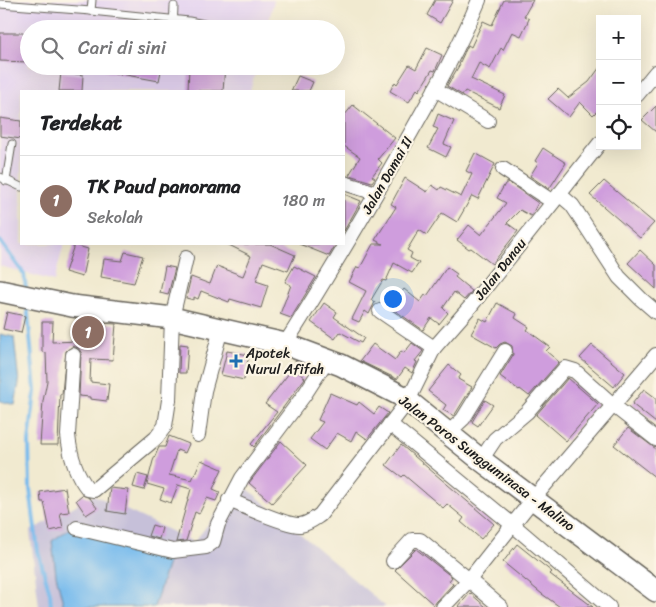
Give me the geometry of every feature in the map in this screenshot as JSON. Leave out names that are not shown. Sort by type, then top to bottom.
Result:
[{"type":"main road","name":"Jalan Poros Sungguminasa - Malino","points":[[6,293],[42,301],[172,318],[221,328],[285,344],[370,379],[408,401],[481,460],[656,592]]},
{"type":"street","name":"Jalan Damai II","points":[[285,344],[336,264],[435,89],[469,24],[479,0]]},
{"type":"street","points":[[641,90],[656,72]]},
{"type":"street","points":[[435,89],[488,121]]},
{"type":"street","name":"Jalan Danau","points":[[229,500],[298,525],[309,523],[320,514],[408,401],[434,348],[476,299],[596,148]]},
{"type":"street","points":[[503,169],[572,205],[618,277],[656,312]]},
{"type":"street","points":[[345,183],[376,193]]},
{"type":"street","points":[[73,355],[69,446],[71,458],[78,475],[88,489],[94,490],[156,438],[165,426],[169,400],[172,318],[186,258]]},
{"type":"street","points":[[380,311],[434,348]]},
{"type":"street","points":[[198,435],[204,391],[221,328]]},
{"type":"street","points":[[448,433],[463,419],[505,351]]},
{"type":"street","points":[[443,607],[469,580],[533,499],[656,355]]},
{"type":"street","points":[[77,528],[173,551],[206,547],[213,542],[218,524],[242,478],[305,394],[327,360]]},
{"type":"street","points":[[481,460],[495,439],[527,412],[565,368],[575,371],[614,406],[656,439]]},
{"type":"street","points":[[390,424],[609,607]]},
{"type":"street","points":[[393,561],[414,539],[420,540],[500,607]]},
{"type":"lane","points":[[90,11],[92,0]]},
{"type":"lane","points":[[0,4],[173,20],[174,6]]},
{"type":"lane","points":[[12,144],[3,179],[20,187]]},
{"type":"shaded area","points":[[0,0],[274,0],[269,20],[20,20],[20,75],[254,75],[250,90],[20,90],[20,245],[64,245],[54,281],[0,266]]},
{"type":"shaded area","points":[[241,483],[386,607],[39,607],[30,531],[94,495],[194,542]]},
{"type":"water","points":[[0,334],[14,337],[19,383],[15,405],[0,401]]},
{"type":"water","points":[[69,529],[171,553],[154,607],[64,607],[56,575],[52,541]]},
{"type":"building","points":[[435,0],[453,0],[440,23],[427,15]]},
{"type":"building","points":[[504,0],[533,0],[524,16],[529,19],[521,36],[512,32],[490,69],[479,63],[471,79],[505,95],[499,108],[465,91],[462,95],[447,86],[460,64],[468,45],[471,47],[483,21],[492,25]]},
{"type":"building","points":[[0,33],[20,33],[20,62],[0,61]]},
{"type":"building","points":[[427,48],[442,55],[435,71],[432,70],[419,91],[417,89],[409,102],[390,91],[395,82],[397,84],[409,65],[416,69]]},
{"type":"building","points":[[596,72],[596,112],[593,115],[580,102],[569,117],[548,99],[558,89],[568,98],[589,82]]},
{"type":"building","points":[[61,75],[83,75],[82,90],[59,90]]},
{"type":"building","points":[[126,75],[160,75],[159,81]]},
{"type":"building","points":[[189,75],[224,75],[223,90],[188,90]]},
{"type":"building","points":[[298,76],[313,82],[309,90],[291,90]]},
{"type":"building","points":[[353,105],[395,138],[378,159],[382,163],[372,176],[375,178],[372,182],[349,175],[360,157],[345,147],[345,115]]},
{"type":"building","points":[[656,106],[656,132],[642,120]]},
{"type":"building","points":[[438,114],[454,121],[444,144],[451,147],[446,157],[428,148],[438,129],[433,127]]},
{"type":"building","points":[[0,118],[20,121],[20,139],[0,136]]},
{"type":"building","points":[[543,148],[566,163],[549,189],[530,176],[538,163],[535,161]]},
{"type":"building","points":[[475,153],[495,164],[478,199],[472,196],[457,222],[442,213],[427,235],[419,230],[407,250],[412,253],[410,258],[419,263],[412,273],[394,263],[386,281],[383,280],[371,300],[375,302],[369,314],[365,311],[359,322],[352,319],[366,291],[349,282],[357,267],[360,268],[373,244],[383,244],[375,240],[396,207],[391,204],[405,178],[427,192],[432,185],[439,190],[441,187],[461,197],[472,174],[466,171]]},
{"type":"building","points":[[604,181],[654,223],[640,238],[590,195]]},
{"type":"building","points":[[508,182],[538,203],[531,216],[520,210],[507,223],[518,231],[492,264],[457,240],[469,225],[481,235],[506,203],[497,198]]},
{"type":"building","points":[[345,194],[361,201],[345,229]]},
{"type":"building","points":[[74,245],[88,249],[82,277],[65,272]]},
{"type":"building","points":[[229,245],[272,245],[295,255],[288,271],[263,262],[256,281],[268,285],[261,308],[230,299],[229,302],[201,291],[198,299],[194,297],[194,300],[186,298],[191,277],[210,284],[217,266],[243,276],[251,256]]},
{"type":"building","points":[[302,245],[335,245],[329,256]]},
{"type":"building","points":[[640,250],[656,265],[656,289],[628,263]]},
{"type":"building","points":[[125,252],[143,256],[134,283],[101,277],[104,259],[122,261]]},
{"type":"building","points":[[165,266],[175,268],[168,295],[160,293]]},
{"type":"building","points":[[294,266],[316,277],[291,318],[280,314],[291,285],[285,282]]},
{"type":"building","points":[[447,267],[457,274],[455,277],[472,291],[464,300],[454,292],[443,308],[448,313],[439,324],[431,318],[423,330],[390,307],[404,289],[420,302],[425,295],[427,296]]},
{"type":"building","points":[[324,303],[337,312],[334,317],[364,338],[361,343],[340,332],[335,339],[311,322]]},
{"type":"building","points":[[497,303],[517,314],[515,318],[529,327],[527,330],[550,347],[546,351],[559,362],[529,396],[500,376],[513,355],[512,346],[505,342],[496,348],[471,334],[480,318],[487,322]]},
{"type":"building","points":[[7,312],[25,316],[21,333],[3,329]]},
{"type":"building","points":[[42,322],[53,322],[52,342],[82,341],[82,322],[116,324],[113,360],[91,359],[90,382],[109,384],[107,401],[79,396],[81,352],[73,346],[66,351],[62,394],[60,394],[58,445],[40,445],[43,401],[47,381],[46,353],[42,352]]},
{"type":"building","points":[[412,343],[423,351],[415,361],[417,362],[412,373],[405,368],[397,379],[360,361],[373,344],[395,360],[401,351],[404,353]]},
{"type":"building","points":[[180,344],[188,345],[186,373],[179,373]]},
{"type":"building","points":[[592,345],[625,373],[614,387],[580,358]]},
{"type":"building","name":"Apotek Nurul Afifah","points":[[227,351],[249,355],[244,380],[221,375]]},
{"type":"building","points":[[449,365],[461,375],[458,379],[472,387],[454,416],[443,410],[446,405],[428,391]]},
{"type":"building","points":[[293,368],[305,378],[254,447],[251,444],[277,412],[265,404]]},
{"type":"building","points":[[568,378],[598,404],[566,441],[536,415]]},
{"type":"building","points":[[644,389],[656,398],[656,423],[632,404]]},
{"type":"building","points":[[330,393],[357,405],[359,402],[374,414],[379,407],[388,413],[367,439],[356,431],[351,441],[337,433],[325,450],[310,439],[323,422],[318,420]]},
{"type":"building","points":[[485,400],[493,405],[478,426],[472,422]]},
{"type":"building","points":[[628,428],[656,449],[656,478],[614,445]]},
{"type":"building","points":[[169,436],[189,444],[185,453],[177,450],[169,475],[192,480],[201,460],[222,469],[213,489],[220,492],[216,501],[207,498],[199,514],[195,512],[186,541],[176,542],[191,489],[178,485],[171,503],[160,499],[164,489],[147,484],[159,447],[165,447]]},
{"type":"building","points":[[281,441],[307,465],[272,503],[249,483]]},
{"type":"building","points":[[401,445],[494,524],[481,539],[461,522],[464,518],[447,504],[443,508],[404,475],[402,477],[386,465]]},
{"type":"building","points":[[137,474],[148,477],[144,490],[133,487]]},
{"type":"building","points":[[65,488],[69,512],[60,513],[63,528],[50,531],[44,502],[41,502],[40,492]]},
{"type":"building","points":[[110,488],[128,490],[125,514],[107,511]]},
{"type":"building","points":[[82,495],[90,498],[97,508],[86,515],[76,500]]},
{"type":"building","points":[[152,525],[162,528],[159,539],[148,536]]},
{"type":"building","points":[[517,544],[552,572],[550,574],[593,607],[560,607],[503,562]]},
{"type":"building","points":[[416,549],[452,577],[449,581],[453,584],[434,605],[395,570]]},
{"type":"building","points":[[470,593],[486,607],[458,607]]},
{"type":"waterway","points":[[0,241],[24,274],[26,289]]},
{"type":"waterway","points":[[27,303],[35,391],[29,442],[30,489],[38,552],[50,593],[51,607]]},
{"type":"place","name":"TK Paud panorama","points":[[88,332]]},
{"type":"place","name":"Apotek Nurul Afifah","points":[[236,361]]}]
